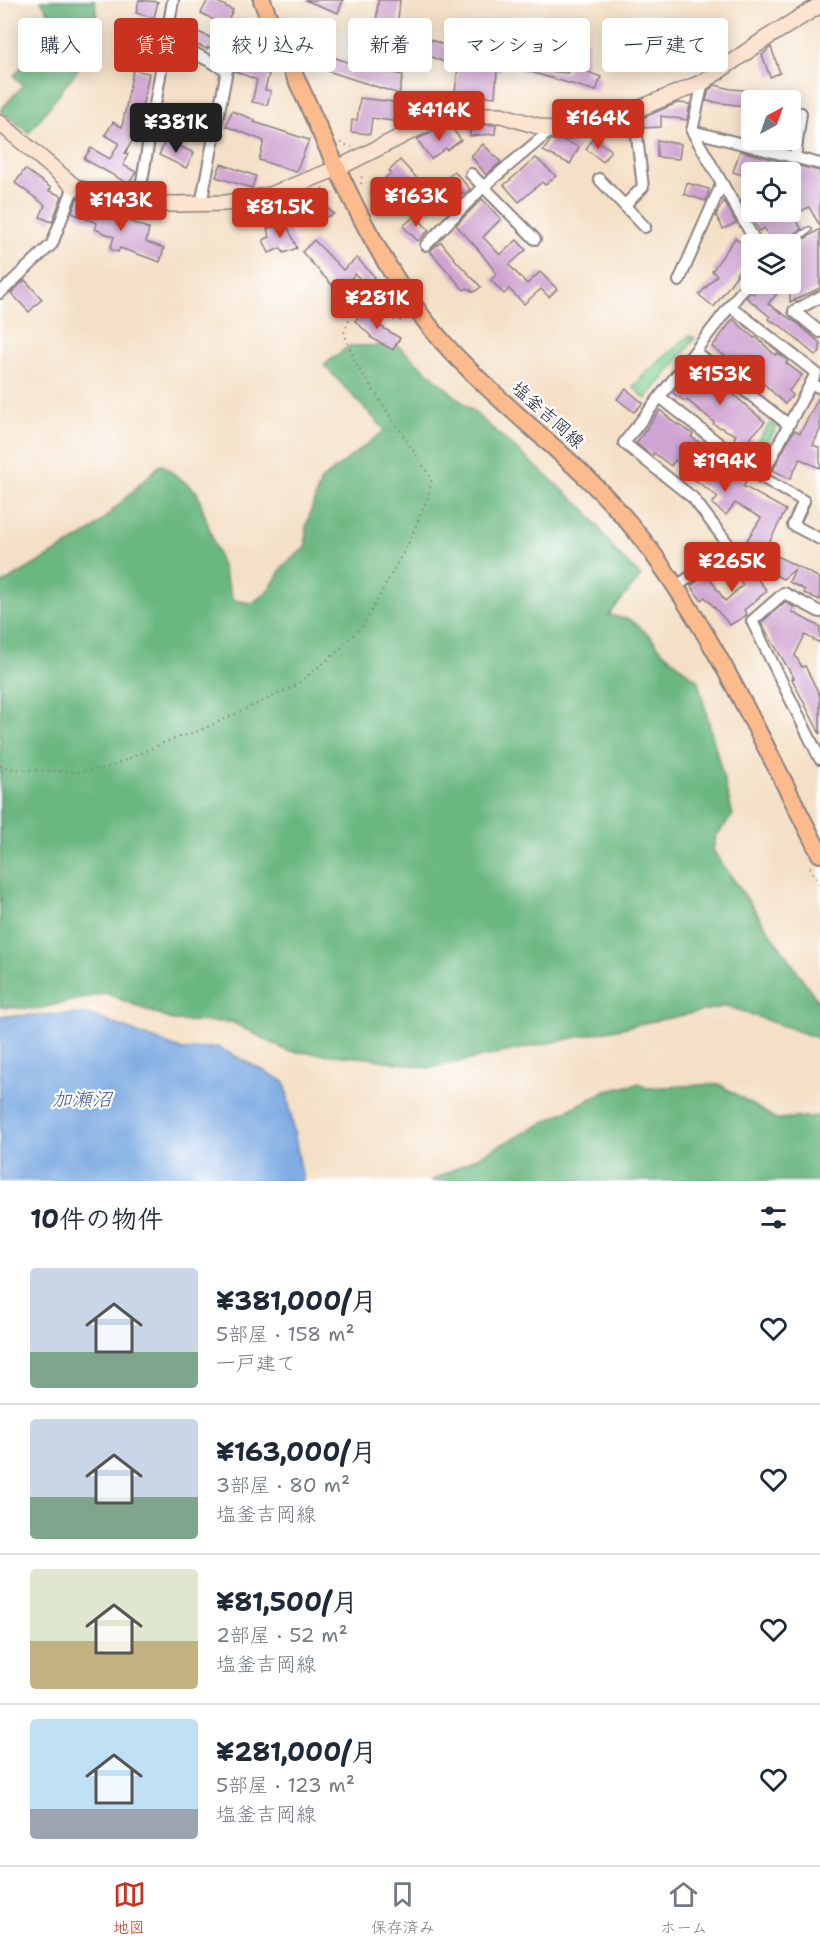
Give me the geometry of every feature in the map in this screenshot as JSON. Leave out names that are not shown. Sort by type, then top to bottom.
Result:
[{"type":"main road","name":"塩釜吉岡線","points":[[262,0],[338,168],[413,318],[604,495],[641,537],[677,586],[728,675],[817,859]]},
{"type":"street","points":[[170,18],[173,0]]},
{"type":"street","points":[[0,123],[74,186],[87,192],[123,203],[226,203],[270,195],[338,168],[429,123],[464,115],[501,115],[551,130],[568,131],[599,125],[703,82],[765,39],[820,5]]},
{"type":"street","points":[[198,55],[227,70],[201,204]]},
{"type":"street","points":[[138,204],[161,72]]},
{"type":"street","points":[[703,82],[692,131],[751,234]]},
{"type":"street","points":[[624,206],[643,187],[634,111]]},
{"type":"street","points":[[426,245],[483,187],[551,130]]},
{"type":"street","points":[[692,131],[820,164]]},
{"type":"street","points":[[795,157],[796,150]]},
{"type":"street","points":[[471,174],[535,239]]},
{"type":"street","points":[[598,179],[645,227]]},
{"type":"street","points":[[679,281],[722,183]]},
{"type":"street","points":[[0,293],[52,244],[74,186]]},
{"type":"street","points":[[676,258],[687,263]]},
{"type":"street","points":[[677,586],[731,548],[693,498],[624,443],[741,292]]},
{"type":"street","points":[[820,297],[794,311],[820,332]]},
{"type":"street","points":[[730,306],[817,378],[788,423],[761,477]]},
{"type":"street","points":[[695,352],[788,423]]},
{"type":"street","points":[[660,397],[761,477],[804,501],[794,525],[820,538]]},
{"type":"street","points":[[820,612],[783,593],[752,621],[820,759]]},
{"type":"lane","points":[[801,235],[809,230]]},
{"type":"path","points":[[336,138],[339,143],[354,147],[356,151]]},
{"type":"path","points":[[361,187],[361,177],[365,167]]},
{"type":"path","points":[[318,190],[322,188],[336,195]]},
{"type":"path","points":[[0,766],[13,769],[75,772],[107,768],[168,741],[201,730],[295,686],[337,652],[364,624],[410,540],[428,496],[432,479],[356,364],[344,333],[351,314],[369,302],[386,317],[400,321],[413,318]]},
{"type":"path","points":[[402,311],[413,318]]},
{"type":"path","points":[[817,859],[810,867],[820,886]]},
{"type":"green space","points":[[41,0],[95,0],[97,18],[52,18]]},
{"type":"green space","points":[[18,71],[76,72],[29,133],[0,111],[23,85],[14,76]]},
{"type":"green space","points":[[689,336],[695,338],[646,399],[633,387]]},
{"type":"green space","points":[[397,345],[587,511],[616,552],[641,576],[609,615],[631,620],[649,635],[662,651],[698,681],[733,815],[716,836],[713,850],[820,1004],[820,1039],[727,1006],[429,1068],[368,1058],[287,1051],[232,1022],[174,1021],[105,993],[37,1009],[0,1007],[0,585],[90,532],[161,464],[197,492],[233,600],[252,603],[266,593],[282,567],[306,547],[306,526],[321,480],[385,430],[324,365],[349,346]]},
{"type":"green space","points":[[773,420],[776,422],[776,427],[759,459],[755,461],[746,456]]},
{"type":"green space","points":[[640,1083],[646,1088],[719,1084],[776,1119],[820,1116],[820,1181],[431,1181],[603,1092]]},
{"type":"water","name":"加瀬沼","points":[[88,1014],[183,1050],[218,1047],[285,1082],[303,1181],[0,1181],[0,1016]]},
{"type":"building","points":[[139,0],[158,2],[154,18],[136,13]]},
{"type":"building","points":[[208,0],[214,0],[233,10],[229,18],[210,18],[201,13]]},
{"type":"building","points":[[305,0],[343,0],[338,13]]},
{"type":"building","points":[[378,0],[400,0],[398,18],[377,18]]},
{"type":"building","points":[[198,32],[210,37],[210,48],[198,45]]},
{"type":"building","points":[[432,40],[444,45],[444,62],[432,57]]},
{"type":"building","points":[[771,47],[780,73],[770,77],[762,55]]},
{"type":"building","points":[[336,58],[348,62],[348,72],[388,72],[403,75],[399,94],[331,72],[336,72]]},
{"type":"building","points":[[133,72],[149,73],[137,133],[125,153],[128,154],[123,165],[136,172],[129,184],[84,159],[91,148],[110,159],[119,143],[105,135],[113,122],[122,127]]},
{"type":"building","points":[[237,72],[269,74],[265,90],[271,91],[267,105],[252,102],[257,80]]},
{"type":"building","points":[[458,72],[497,72],[495,97],[475,95],[475,92],[455,92]]},
{"type":"building","points":[[530,72],[558,72],[588,72],[601,77],[596,91]]},
{"type":"building","points":[[715,85],[744,90],[741,90],[741,106],[706,101],[709,90]]},
{"type":"building","points":[[360,98],[402,103],[399,122],[372,118],[370,134],[351,132],[352,120],[357,120]]},
{"type":"building","points":[[677,103],[690,104],[687,120],[661,116],[661,127],[644,128],[642,118]]},
{"type":"building","points":[[232,111],[255,120],[254,122],[309,140],[296,172],[259,160],[264,141],[226,126]]},
{"type":"building","points":[[174,115],[208,125],[204,138],[170,128]]},
{"type":"building","points":[[470,125],[496,125],[495,134],[470,136]]},
{"type":"building","points":[[452,128],[461,140],[431,159],[417,139]]},
{"type":"building","points":[[593,138],[611,150],[603,162],[586,149]]},
{"type":"building","points":[[166,140],[194,153],[186,168],[159,155]]},
{"type":"building","points":[[551,140],[563,140],[579,147],[570,164],[543,151]]},
{"type":"building","points":[[657,140],[681,144],[679,159],[657,157]]},
{"type":"building","points":[[483,144],[501,162],[486,175],[471,156]]},
{"type":"building","points":[[740,151],[784,162],[741,162],[741,175],[733,172]]},
{"type":"building","points":[[536,158],[556,176],[545,185],[542,182],[519,202],[504,185]]},
{"type":"building","points":[[400,160],[423,185],[425,183],[433,192],[454,171],[470,189],[457,198],[451,193],[429,212],[408,190],[389,209],[371,190],[391,173],[389,171]]},
{"type":"building","points":[[221,164],[256,176],[252,188],[216,177]]},
{"type":"building","points":[[801,166],[820,171],[820,226],[809,207],[801,211]]},
{"type":"building","points":[[25,169],[51,188],[49,191],[62,196],[52,222],[40,217],[45,205],[15,183]]},
{"type":"building","points":[[687,183],[709,189],[706,201],[684,194]]},
{"type":"building","points":[[77,198],[87,202],[85,207],[101,213],[103,210],[149,229],[146,242],[164,248],[160,262],[120,248],[118,252],[110,249],[114,237],[95,229],[97,223],[72,213]]},
{"type":"building","points":[[482,199],[501,219],[483,237],[500,255],[517,240],[526,250],[509,265],[527,284],[540,272],[557,289],[549,297],[541,289],[524,304],[509,289],[504,294],[491,280],[497,274],[456,225]]},
{"type":"building","points":[[724,201],[736,223],[723,229],[716,215]]},
{"type":"building","points":[[323,204],[334,214],[301,227]]},
{"type":"building","points":[[415,216],[429,230],[418,241],[403,226]]},
{"type":"building","points":[[754,222],[797,222],[802,229],[793,234],[768,234],[764,228],[760,231]]},
{"type":"building","points":[[280,224],[282,228],[287,225],[297,248],[284,253],[281,248],[269,253],[263,240],[270,237],[267,229]]},
{"type":"building","points":[[820,229],[820,288],[790,302],[790,294],[801,294],[801,241]]},
{"type":"building","points":[[735,238],[741,243],[741,268],[714,307],[699,295],[717,275],[712,271]]},
{"type":"building","points":[[314,240],[343,270],[357,258],[375,277],[366,285],[355,274],[338,292],[302,252]]},
{"type":"building","points":[[441,242],[481,287],[474,292],[467,288],[464,290],[430,251]]},
{"type":"building","points":[[25,280],[42,299],[29,312],[11,293]]},
{"type":"building","points":[[748,294],[777,294],[768,304],[797,323],[820,343],[820,351],[816,356],[781,326],[768,319],[770,317],[746,297]]},
{"type":"building","points":[[366,309],[376,318],[373,322],[400,338],[393,350],[370,337],[355,321]]},
{"type":"building","points":[[733,319],[775,355],[778,353],[788,361],[786,363],[802,375],[789,391],[793,395],[785,404],[763,383],[761,386],[712,347]]},
{"type":"building","points":[[695,365],[713,383],[716,379],[728,388],[765,422],[750,438],[754,442],[746,450],[734,438],[736,435],[713,424],[714,422],[687,400],[686,402],[673,393]]},
{"type":"building","points":[[626,389],[643,403],[634,412],[617,399]]},
{"type":"building","points":[[820,395],[820,430],[813,445],[820,448],[820,468],[800,459],[790,479],[773,470],[794,430],[800,433]]},
{"type":"building","points":[[660,410],[677,425],[693,434],[691,437],[731,467],[722,477],[740,477],[746,482],[743,486],[786,510],[765,550],[820,578],[820,600],[804,593],[805,590],[789,582],[795,569],[783,579],[763,569],[769,565],[742,548],[761,518],[735,503],[726,515],[712,504],[718,497],[691,477],[675,460],[671,466],[654,453],[652,456],[636,443]]},
{"type":"building","points":[[735,555],[752,578],[755,576],[767,591],[744,610],[747,615],[730,625],[705,597],[701,600],[691,586],[707,574],[725,601],[743,585],[726,562]]},
{"type":"building","points":[[785,602],[794,607],[792,612],[820,627],[820,643],[805,635],[795,655],[802,667],[805,666],[820,696],[820,734],[792,679],[794,678],[761,623]]}]
